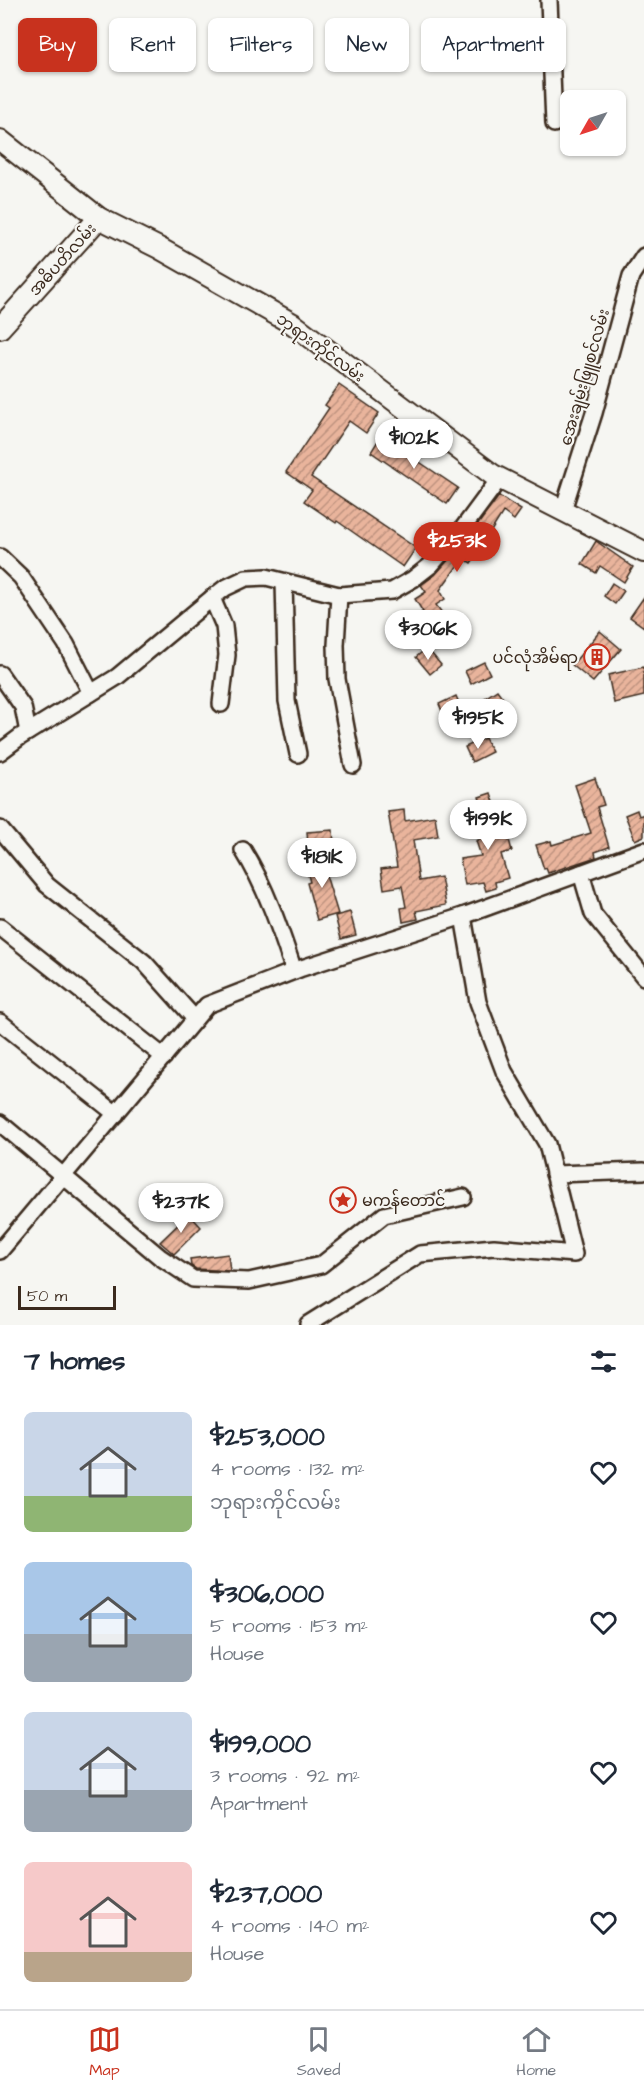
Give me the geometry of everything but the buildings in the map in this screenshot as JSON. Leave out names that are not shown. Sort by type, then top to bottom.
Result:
[{"type":"street","points":[[549,0],[554,124]]},
{"type":"street","name":"ဘုရားကိုင်လမ်း","points":[[0,140],[99,218],[159,248],[293,324],[493,475],[644,552]]},
{"type":"street","name":"အဓိပတိလမ်း","points":[[0,328],[99,218]]},
{"type":"street","name":"အေးချမ်းဖြူစင်လမ်း","points":[[563,510],[594,413],[631,276],[644,256]]},
{"type":"street","points":[[0,752],[117,677],[225,588],[246,578],[266,578],[339,595],[392,591],[431,565],[500,478]]},
{"type":"street","points":[[0,557],[21,577],[66,644],[91,693]]},
{"type":"street","points":[[284,582],[287,701],[298,754]]},
{"type":"street","points":[[339,595],[336,645],[337,679],[353,765]]},
{"type":"street","points":[[212,598],[224,626],[226,655],[221,704]]},
{"type":"street","points":[[0,674],[23,707],[28,732]]},
{"type":"street","points":[[0,829],[47,885],[144,962],[195,1019]]},
{"type":"street","points":[[243,850],[277,921],[294,971]]},
{"type":"street","points":[[0,1251],[207,1005],[294,971],[463,916],[644,850]]},
{"type":"street","points":[[581,873],[593,914],[644,977]]},
{"type":"street","points":[[308,1324],[420,1254],[494,1247],[574,1254],[547,1144],[504,1071],[478,1002],[463,916]]},
{"type":"street","points":[[0,927],[164,1057]]},
{"type":"street","points":[[0,1022],[116,1114]]},
{"type":"street","points":[[0,1123],[160,1257],[193,1279],[249,1281],[321,1265],[384,1215],[463,1197]]},
{"type":"street","points":[[554,1174],[644,1171]]},
{"type":"place","name":"ပင်လုံအိမ်ရာ","points":[[597,657]]},
{"type":"place","name":"မကန်တောင်","points":[[343,1200]]}]
